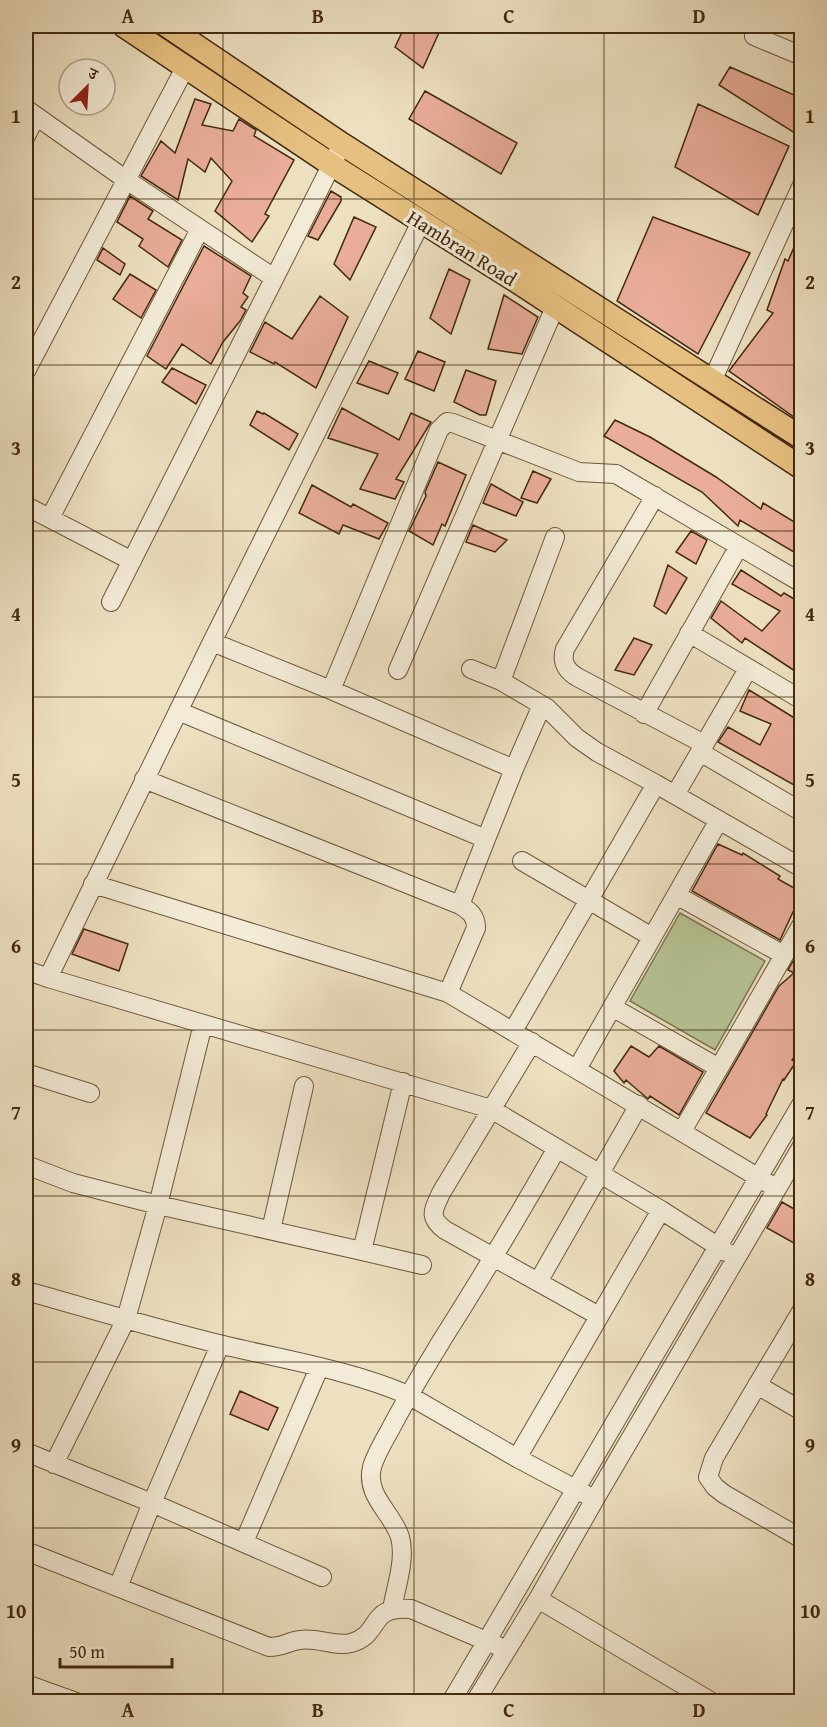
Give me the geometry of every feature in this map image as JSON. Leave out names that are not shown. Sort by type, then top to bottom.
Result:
[{"type":"main road","name":"Hambran Road","points":[[124,26],[332,165],[422,222],[521,272],[712,381],[801,438]]},
{"type":"main road","name":"Hambran Road","points":[[167,26],[342,144],[521,272],[555,307],[801,468]]},
{"type":"street","points":[[754,36],[800,51]]},
{"type":"street","points":[[26,370],[186,66]]},
{"type":"street","points":[[26,136],[31,113],[274,278]]},
{"type":"street","points":[[111,602],[342,144]]},
{"type":"street","points":[[712,381],[801,185]]},
{"type":"street","points":[[48,978],[144,779],[422,222]]},
{"type":"street","points":[[50,518],[200,229]]},
{"type":"street","points":[[398,670],[555,307]]},
{"type":"street","points":[[330,690],[442,425],[447,422],[497,439],[579,472],[616,474],[801,583]]},
{"type":"street","points":[[655,495],[565,649],[563,656],[565,666],[577,677],[702,748],[801,812]]},
{"type":"street","points":[[26,506],[132,561]]},
{"type":"street","points":[[501,681],[555,537]]},
{"type":"street","points":[[644,714],[739,546]]},
{"type":"street","points":[[689,633],[801,700]]},
{"type":"street","points":[[212,642],[514,769]]},
{"type":"street","points":[[471,669],[501,681],[542,705],[584,744],[801,868]]},
{"type":"street","points":[[675,795],[748,669]]},
{"type":"street","points":[[460,905],[542,705]]},
{"type":"street","points":[[178,711],[486,839]]},
{"type":"street","points":[[144,779],[460,905],[473,916],[476,928],[448,993]]},
{"type":"street","points":[[513,1031],[656,784]]},
{"type":"street","points":[[578,1069],[719,820]]},
{"type":"street","points":[[522,861],[652,937]]},
{"type":"street","points":[[93,884],[448,993],[776,1188]]},
{"type":"street","points":[[676,895],[784,955]]},
{"type":"street","points":[[682,1131],[801,924]]},
{"type":"street","points":[[26,970],[491,1109],[661,1210],[736,1258]]},
{"type":"street","points":[[612,1007],[719,1068]]},
{"type":"street","points":[[54,1464],[126,1319],[158,1205],[203,1024]]},
{"type":"street","points":[[532,1042],[441,1194],[433,1216],[435,1222],[445,1230],[599,1316]]},
{"type":"street","points":[[26,1073],[90,1093]]},
{"type":"street","points":[[362,1251],[403,1082]]},
{"type":"street","points":[[271,1230],[304,1086]]},
{"type":"street","points":[[451,1701],[801,1103]]},
{"type":"street","points":[[538,1282],[639,1105]]},
{"type":"street","points":[[475,1701],[538,1599],[801,1146]]},
{"type":"street","points":[[392,1609],[402,1551],[400,1537],[394,1524],[374,1494],[370,1480],[372,1467],[408,1395],[493,1258],[557,1148]]},
{"type":"street","points":[[26,1164],[73,1183],[158,1205],[422,1265]]},
{"type":"street","points":[[517,1458],[661,1210]]},
{"type":"street","points":[[26,1291],[220,1345],[393,1388],[595,1499]]},
{"type":"street","points":[[801,1310],[714,1458],[708,1477],[724,1494],[801,1539]]},
{"type":"street","points":[[118,1587],[220,1345]]},
{"type":"street","points":[[244,1542],[319,1368]]},
{"type":"street","points":[[758,1385],[801,1411]]},
{"type":"street","points":[[26,1452],[152,1503],[322,1577]]},
{"type":"street","points":[[26,1551],[269,1647],[302,1640],[350,1643],[364,1637],[378,1617],[392,1609],[411,1609],[507,1650]]},
{"type":"street","points":[[538,1599],[712,1701]]},
{"type":"street","points":[[26,1684],[53,1698],[76,1701]]},
{"type":"green space","points":[[680,913],[765,961],[715,1050],[630,1001]]},
{"type":"building","points":[[405,26],[442,26],[423,68],[395,47]]},
{"type":"building","points":[[730,67],[801,98],[801,137],[719,85]]},
{"type":"building","points":[[425,91],[517,143],[501,174],[409,119]]},
{"type":"building","points":[[195,99],[211,104],[202,125],[233,131],[239,119],[256,130],[254,136],[294,160],[265,214],[269,216],[252,242],[215,211],[232,181],[211,158],[205,172],[188,159],[178,200],[141,176],[161,141],[175,153]]},
{"type":"building","points":[[698,104],[789,146],[758,215],[675,167]]},
{"type":"building","points":[[331,191],[341,197],[341,201],[318,240],[308,236]]},
{"type":"building","points":[[130,196],[153,211],[148,219],[182,240],[168,267],[139,246],[143,239],[117,222]]},
{"type":"building","points":[[354,217],[376,227],[350,280],[334,264]]},
{"type":"building","points":[[653,217],[750,253],[698,354],[617,301]]},
{"type":"building","points":[[801,231],[801,422],[729,371],[773,313],[767,310],[785,259],[788,261]]},
{"type":"building","points":[[204,246],[251,276],[243,293],[248,297],[241,307],[246,310],[223,342],[211,364],[182,344],[166,369],[147,356]]},
{"type":"building","points":[[103,248],[125,264],[120,275],[97,260]]},
{"type":"building","points":[[449,269],[470,280],[451,334],[430,318]]},
{"type":"building","points":[[130,274],[156,290],[141,318],[113,299]]},
{"type":"building","points":[[504,295],[538,317],[522,354],[488,349]]},
{"type":"building","points":[[320,296],[348,317],[316,388],[275,362],[274,364],[250,352],[265,322],[292,339]]},
{"type":"building","points":[[418,351],[445,362],[434,391],[405,379]]},
{"type":"building","points":[[369,361],[398,373],[388,394],[357,383]]},
{"type":"building","points":[[172,368],[206,385],[196,404],[162,382]]},
{"type":"building","points":[[466,370],[496,381],[486,415],[480,415],[454,402]]},
{"type":"building","points":[[342,408],[399,440],[411,413],[431,422],[396,479],[404,482],[395,499],[360,489],[378,454],[328,438]]},
{"type":"building","points":[[257,411],[298,434],[289,450],[250,425]]},
{"type":"building","points":[[615,420],[650,437],[716,477],[761,509],[763,503],[801,526],[801,543],[797,554],[740,520],[738,526],[702,492],[604,436]]},
{"type":"building","points":[[438,462],[466,475],[445,526],[442,524],[433,545],[409,531],[426,496],[425,492]]},
{"type":"building","points":[[533,471],[551,479],[537,503],[521,498]]},
{"type":"building","points":[[491,484],[523,502],[516,516],[483,503]]},
{"type":"building","points":[[312,485],[351,507],[353,504],[388,523],[379,539],[343,525],[339,534],[299,513]]},
{"type":"building","points":[[473,525],[507,540],[495,552],[466,542]]},
{"type":"building","points":[[691,531],[707,540],[696,564],[676,552]]},
{"type":"building","points":[[668,565],[687,578],[666,614],[654,606]]},
{"type":"building","points":[[741,570],[781,596],[784,593],[801,603],[801,675],[745,638],[742,643],[711,618],[721,601],[762,631],[780,611],[732,584]]},
{"type":"building","points":[[634,638],[652,645],[634,675],[615,670]]},
{"type":"building","points":[[749,690],[801,722],[801,789],[718,742],[728,727],[760,745],[771,724],[740,711]]},
{"type":"building","points":[[718,844],[742,855],[743,853],[780,876],[778,879],[801,892],[801,913],[793,912],[780,940],[692,891]]},
{"type":"building","points":[[84,929],[128,944],[119,971],[72,954]]},
{"type":"building","points":[[801,947],[801,1048],[792,1060],[796,1062],[783,1079],[767,1115],[750,1138],[706,1113],[779,986],[794,973],[788,970]]},
{"type":"building","points":[[631,1046],[649,1057],[659,1046],[703,1072],[679,1115],[650,1096],[648,1099],[626,1080],[624,1083],[614,1071]]},
{"type":"building","points":[[782,1202],[801,1213],[801,1247],[767,1228]]},
{"type":"building","points":[[240,1391],[278,1408],[268,1430],[230,1414]]}]
